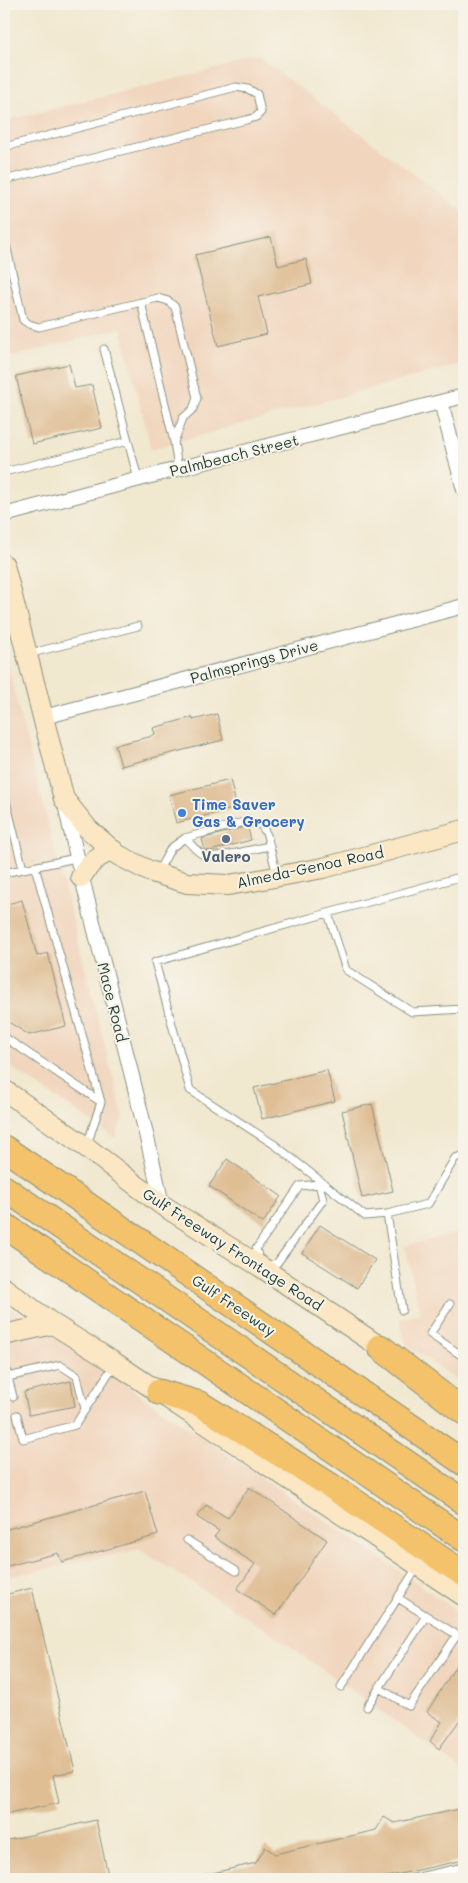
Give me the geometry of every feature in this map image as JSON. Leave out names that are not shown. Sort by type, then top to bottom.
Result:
[{"type":"highway","name":"Gulf Freeway","points":[[4,1148],[464,1463]]},
{"type":"highway","points":[[4,1188],[464,1502]]},
{"type":"highway","points":[[4,1225],[464,1539]]},
{"type":"highway","points":[[380,1346],[464,1412]]},
{"type":"highway","points":[[159,1392],[200,1404],[331,1486],[464,1574]]},
{"type":"main road","name":"Almeda-Genoa Road","points":[[4,565],[64,798],[88,829],[118,855],[157,873],[187,882],[228,885],[323,868],[464,830]]},
{"type":"main road","points":[[79,867],[113,850]]},
{"type":"main road","name":"Gulf Freeway Frontage Road","points":[[4,1090],[86,1147],[162,1205],[261,1266],[464,1405]]},
{"type":"main road","points":[[4,1288],[53,1324],[159,1392],[464,1596]]},
{"type":"main road","points":[[4,1335],[53,1324]]},
{"type":"street","name":"Palmbeach Street","points":[[4,516],[138,479],[464,396]]},
{"type":"street","points":[[441,402],[464,490]]},
{"type":"street","name":"Palmsprings Drive","points":[[44,717],[464,606]]},
{"type":"street","name":"Mace Road","points":[[64,798],[79,867],[148,1137],[162,1205]]},
{"type":"lane","points":[[4,147],[236,87],[248,89],[257,94],[261,112],[256,117],[246,120],[4,180]]},
{"type":"lane","points":[[4,236],[23,320],[29,324],[39,326],[158,298],[168,301],[175,307],[197,398],[193,410],[183,418],[174,442]]},
{"type":"lane","points":[[141,302],[174,442],[178,469]]},
{"type":"lane","points":[[104,349],[138,479]]},
{"type":"lane","points":[[4,472],[128,442]]},
{"type":"lane","points":[[27,654],[138,626]]},
{"type":"lane","points":[[4,793],[23,870]]},
{"type":"lane","points":[[157,873],[171,848],[185,838],[244,822],[261,825],[267,835],[278,876]]},
{"type":"lane","points":[[185,838],[198,851],[207,856],[270,846]]},
{"type":"lane","points":[[35,867],[101,1102],[86,1147]]},
{"type":"lane","points":[[4,873],[35,867],[79,867]]},
{"type":"lane","points":[[464,876],[155,962],[190,1090],[275,1145],[320,1183],[365,1216],[387,1214],[428,1204],[454,1158],[464,1155]]},
{"type":"lane","points":[[328,913],[346,970],[412,1012],[464,1009]]},
{"type":"lane","points":[[4,1038],[101,1102]]},
{"type":"lane","points":[[320,1183],[323,1200],[320,1205],[277,1264],[261,1266],[256,1249],[300,1186],[320,1183]]},
{"type":"lane","points":[[387,1214],[402,1310]]},
{"type":"lane","points":[[450,1304],[430,1334],[464,1357]]},
{"type":"lane","points":[[4,1361],[13,1397]]},
{"type":"lane","points":[[17,1415],[23,1439],[75,1425],[115,1363]]},
{"type":"lane","points":[[8,1377],[60,1365],[77,1376],[86,1409]]},
{"type":"lane","points":[[187,1540],[236,1571]]},
{"type":"lane","points":[[341,1687],[418,1566]]},
{"type":"lane","points":[[379,1688],[409,1706],[457,1635],[398,1598]]},
{"type":"lane","points":[[367,1706],[426,1616]]},
{"type":"lane","points":[[409,1879],[464,1867]]},
{"type":"shaded area","points":[[260,58],[464,212],[464,363],[151,449],[121,328],[4,359],[4,121]]},
{"type":"shaded area","points":[[4,653],[123,1116],[115,1138],[4,1062]]},
{"type":"shaded area","points":[[464,1231],[464,1385],[406,1344],[400,1319],[421,1314],[405,1246]]},
{"type":"shaded area","points":[[4,1303],[464,1615],[464,1771],[273,1634],[139,1549],[4,1578]]},
{"type":"building","points":[[271,237],[278,266],[306,259],[312,284],[258,297],[267,334],[218,346],[195,255]]},
{"type":"building","points":[[69,364],[75,388],[92,385],[102,428],[32,444],[16,376]]},
{"type":"building","points":[[217,714],[223,740],[121,766],[115,745],[149,737],[155,734],[153,728],[193,717],[193,720]]},
{"type":"building","points":[[230,780],[237,808],[176,823],[169,795]]},
{"type":"building","name":"Valero","points":[[244,827],[248,828],[251,840],[210,851],[205,850],[202,839]]},
{"type":"building","points":[[22,900],[37,956],[48,953],[66,1026],[29,1035],[4,1019],[4,905]]},
{"type":"building","points":[[327,1070],[335,1101],[262,1119],[254,1088]]},
{"type":"building","points":[[372,1104],[393,1191],[362,1198],[342,1111]]},
{"type":"building","points":[[227,1159],[281,1196],[263,1223],[209,1186]]},
{"type":"building","points":[[320,1225],[375,1260],[357,1288],[302,1253]]},
{"type":"building","points":[[71,1381],[75,1406],[29,1415],[24,1392]]},
{"type":"building","points":[[249,1487],[327,1540],[276,1615],[237,1589],[255,1564],[214,1537],[219,1531],[197,1517],[206,1505],[228,1518]]},
{"type":"building","points":[[145,1491],[158,1535],[62,1562],[58,1553],[4,1567],[4,1530]]},
{"type":"building","points":[[32,1588],[75,1771],[53,1775],[59,1803],[4,1815],[4,1595]]},
{"type":"building","points":[[464,1653],[464,1714],[439,1749],[430,1741],[442,1722],[427,1712]]},
{"type":"building","points":[[464,1808],[464,1860],[377,1879],[205,1879],[204,1875],[256,1863],[265,1847],[275,1854],[376,1830],[384,1817],[394,1823]]},
{"type":"building","points":[[96,1820],[109,1879],[4,1879],[4,1841]]},
{"type":"place","name":"Time Saver Gas & Grocery","points":[[182,813]]},
{"type":"place","name":"Valero","points":[[226,839]]}]
